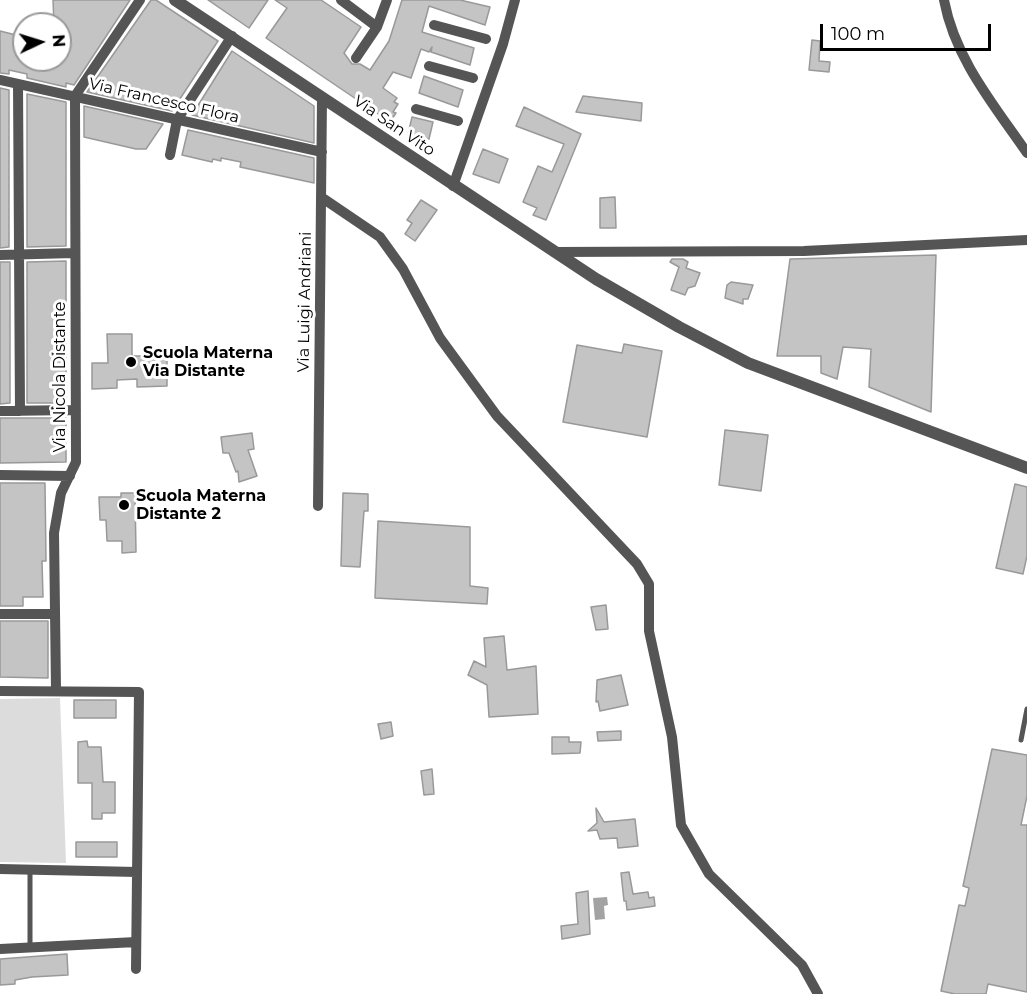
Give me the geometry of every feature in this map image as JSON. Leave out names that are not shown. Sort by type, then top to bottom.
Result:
[{"type":"street","points":[[75,96],[140,0]]},
{"type":"street","name":"Via San Vito","points":[[175,0],[596,279],[748,363],[1027,468]]},
{"type":"street","points":[[341,0],[377,27]]},
{"type":"street","points":[[356,58],[377,27],[387,0]]},
{"type":"street","points":[[453,186],[503,44],[515,0]]},
{"type":"street","points":[[944,0],[950,28],[963,60],[1027,153]]},
{"type":"street","points":[[434,24],[486,39]]},
{"type":"street","points":[[170,155],[177,120],[232,36]]},
{"type":"street","points":[[429,66],[473,78]]},
{"type":"street","name":"Via Francesco Flora","points":[[0,80],[322,152]]},
{"type":"street","points":[[18,84],[20,411]]},
{"type":"street","name":"Via Nicola Distante","points":[[56,690],[54,533],[62,493],[76,462],[75,96]]},
{"type":"street","name":"Via Luigi Andriani","points":[[318,506],[322,98]]},
{"type":"street","points":[[416,109],[458,121]]},
{"type":"street","points":[[321,196],[380,237],[403,269],[440,338],[497,416],[637,564],[648,584],[649,631],[672,737],[681,825],[709,874],[802,965],[818,994]]},
{"type":"street","points":[[554,252],[804,251],[1027,240]]},
{"type":"street","points":[[0,255],[74,253]]},
{"type":"street","points":[[0,411],[76,410]]},
{"type":"street","points":[[0,475],[70,476]]},
{"type":"street","points":[[0,614],[56,614]]},
{"type":"street","points":[[0,691],[139,692],[136,969]]},
{"type":"street","points":[[0,869],[137,872]]},
{"type":"street","points":[[0,949],[136,942]]},
{"type":"lane","points":[[1021,740],[1027,709]]},
{"type":"lane","points":[[30,870],[30,949]]},
{"type":"shaded area","points":[[60,698],[66,863],[0,862],[0,699]]},
{"type":"shaded area","points":[[607,897],[608,905],[604,906],[605,919],[595,920],[593,898]]},
{"type":"building","points":[[53,0],[130,0],[74,85],[66,83],[66,87],[27,78],[27,74],[18,72],[72,72],[72,12],[54,12]]},
{"type":"building","points":[[151,0],[156,0],[218,41],[172,111],[87,92]]},
{"type":"building","points":[[208,0],[268,0],[249,28]]},
{"type":"building","points":[[275,0],[321,0],[361,27],[344,53],[352,64],[360,64],[370,70],[389,41],[402,0],[460,0],[490,7],[485,25],[429,6],[422,32],[474,48],[470,65],[431,52],[432,47],[429,52],[421,49],[411,78],[393,72],[383,88],[397,98],[394,102],[398,104],[393,112],[396,113],[390,122],[266,38],[287,8]]},
{"type":"building","points":[[0,31],[12,34],[12,71],[9,70],[9,74],[0,73]]},
{"type":"building","points":[[812,40],[820,41],[819,61],[830,62],[829,72],[809,70]]},
{"type":"building","points":[[232,51],[314,106],[314,143],[192,115]]},
{"type":"building","points":[[424,76],[463,90],[458,107],[419,93]]},
{"type":"building","points":[[0,88],[9,90],[9,247],[0,248]]},
{"type":"building","points":[[27,94],[66,102],[66,246],[27,247]]},
{"type":"building","points":[[583,96],[642,103],[641,121],[576,112]]},
{"type":"building","points":[[84,106],[163,124],[146,149],[136,149],[84,137]]},
{"type":"building","points":[[524,107],[581,134],[546,220],[533,215],[537,208],[523,202],[538,166],[552,172],[564,144],[516,126]]},
{"type":"building","points":[[412,117],[433,122],[429,139],[408,134]]},
{"type":"building","points":[[188,130],[314,158],[314,183],[240,167],[241,162],[221,158],[221,161],[213,159],[212,162],[182,155]]},
{"type":"building","points":[[483,149],[508,159],[499,183],[473,174]]},
{"type":"building","points":[[615,197],[616,228],[600,228],[600,198]]},
{"type":"building","points":[[421,200],[437,210],[415,241],[405,234],[412,223],[407,220]]},
{"type":"building","points":[[936,255],[931,412],[869,387],[871,349],[843,347],[837,379],[821,373],[821,356],[777,356],[790,259]]},
{"type":"building","points":[[672,259],[683,259],[688,262],[686,268],[700,273],[695,286],[688,288],[685,295],[671,290],[679,267],[670,262]]},
{"type":"building","points":[[66,261],[66,403],[27,403],[27,262]]},
{"type":"building","points":[[0,262],[10,262],[10,403],[0,404]]},
{"type":"building","points":[[731,282],[753,285],[748,299],[743,299],[743,304],[725,298],[727,285]]},
{"type":"building","points":[[107,334],[132,334],[132,356],[167,356],[167,386],[137,387],[137,379],[117,380],[117,388],[92,389],[92,363],[108,363]]},
{"type":"building","points":[[624,344],[662,351],[647,437],[563,422],[577,345],[622,353]]},
{"type":"building","points":[[0,418],[66,418],[66,462],[0,463]]},
{"type":"building","points":[[725,430],[768,435],[761,491],[719,485]]},
{"type":"building","points":[[252,433],[254,449],[248,450],[257,476],[239,482],[238,471],[236,472],[229,453],[223,453],[221,437]]},
{"type":"building","points":[[0,483],[45,483],[46,561],[42,561],[43,597],[23,597],[23,606],[0,606]]},
{"type":"building","points":[[1015,484],[1027,487],[1027,556],[1023,574],[996,568]]},
{"type":"building","points":[[121,493],[135,493],[136,552],[122,553],[122,541],[107,541],[106,520],[100,520],[99,497],[121,497]]},
{"type":"building","points":[[343,493],[368,494],[368,511],[364,511],[360,567],[341,566]]},
{"type":"building","points":[[378,521],[470,527],[470,586],[488,588],[487,604],[375,598]]},
{"type":"building","points":[[606,605],[608,629],[596,630],[591,607]]},
{"type":"building","points":[[0,621],[48,621],[48,678],[0,677]]},
{"type":"building","points":[[504,636],[507,670],[536,666],[538,714],[489,717],[487,685],[468,675],[474,661],[486,667],[484,638]]},
{"type":"building","points":[[621,675],[628,705],[600,711],[598,701],[596,702],[597,680]]},
{"type":"building","points":[[74,700],[116,700],[116,718],[74,718]]},
{"type":"building","points":[[391,722],[393,736],[381,739],[378,724]]},
{"type":"building","points":[[621,731],[621,740],[598,741],[597,732]]},
{"type":"building","points":[[552,737],[569,737],[569,742],[581,742],[580,753],[552,754]]},
{"type":"building","points":[[87,741],[88,747],[101,747],[103,782],[115,782],[115,813],[102,813],[102,819],[92,819],[92,783],[78,783],[78,742]]},
{"type":"building","points":[[992,749],[1027,755],[1027,796],[1021,825],[1027,825],[1027,992],[988,984],[986,994],[955,994],[941,991],[959,905],[965,906],[969,888],[963,886]]},
{"type":"building","points":[[432,769],[434,794],[424,795],[421,771]]},
{"type":"building","points":[[596,808],[604,822],[635,819],[638,846],[618,848],[617,838],[600,839],[597,830],[588,831],[597,823]]},
{"type":"building","points":[[76,842],[117,842],[117,857],[76,857]]},
{"type":"building","points":[[629,872],[633,894],[648,892],[649,898],[654,897],[655,906],[627,910],[621,873]]},
{"type":"building","points":[[588,891],[590,934],[562,939],[561,926],[578,924],[576,893]]},
{"type":"building","points":[[67,954],[68,975],[32,977],[15,980],[15,984],[0,985],[0,959]]},
{"type":"place","name":"Scuola Materna Via Distante","points":[[131,362]]},
{"type":"place","name":"Scuola Materna Distante 2","points":[[124,505]]}]
